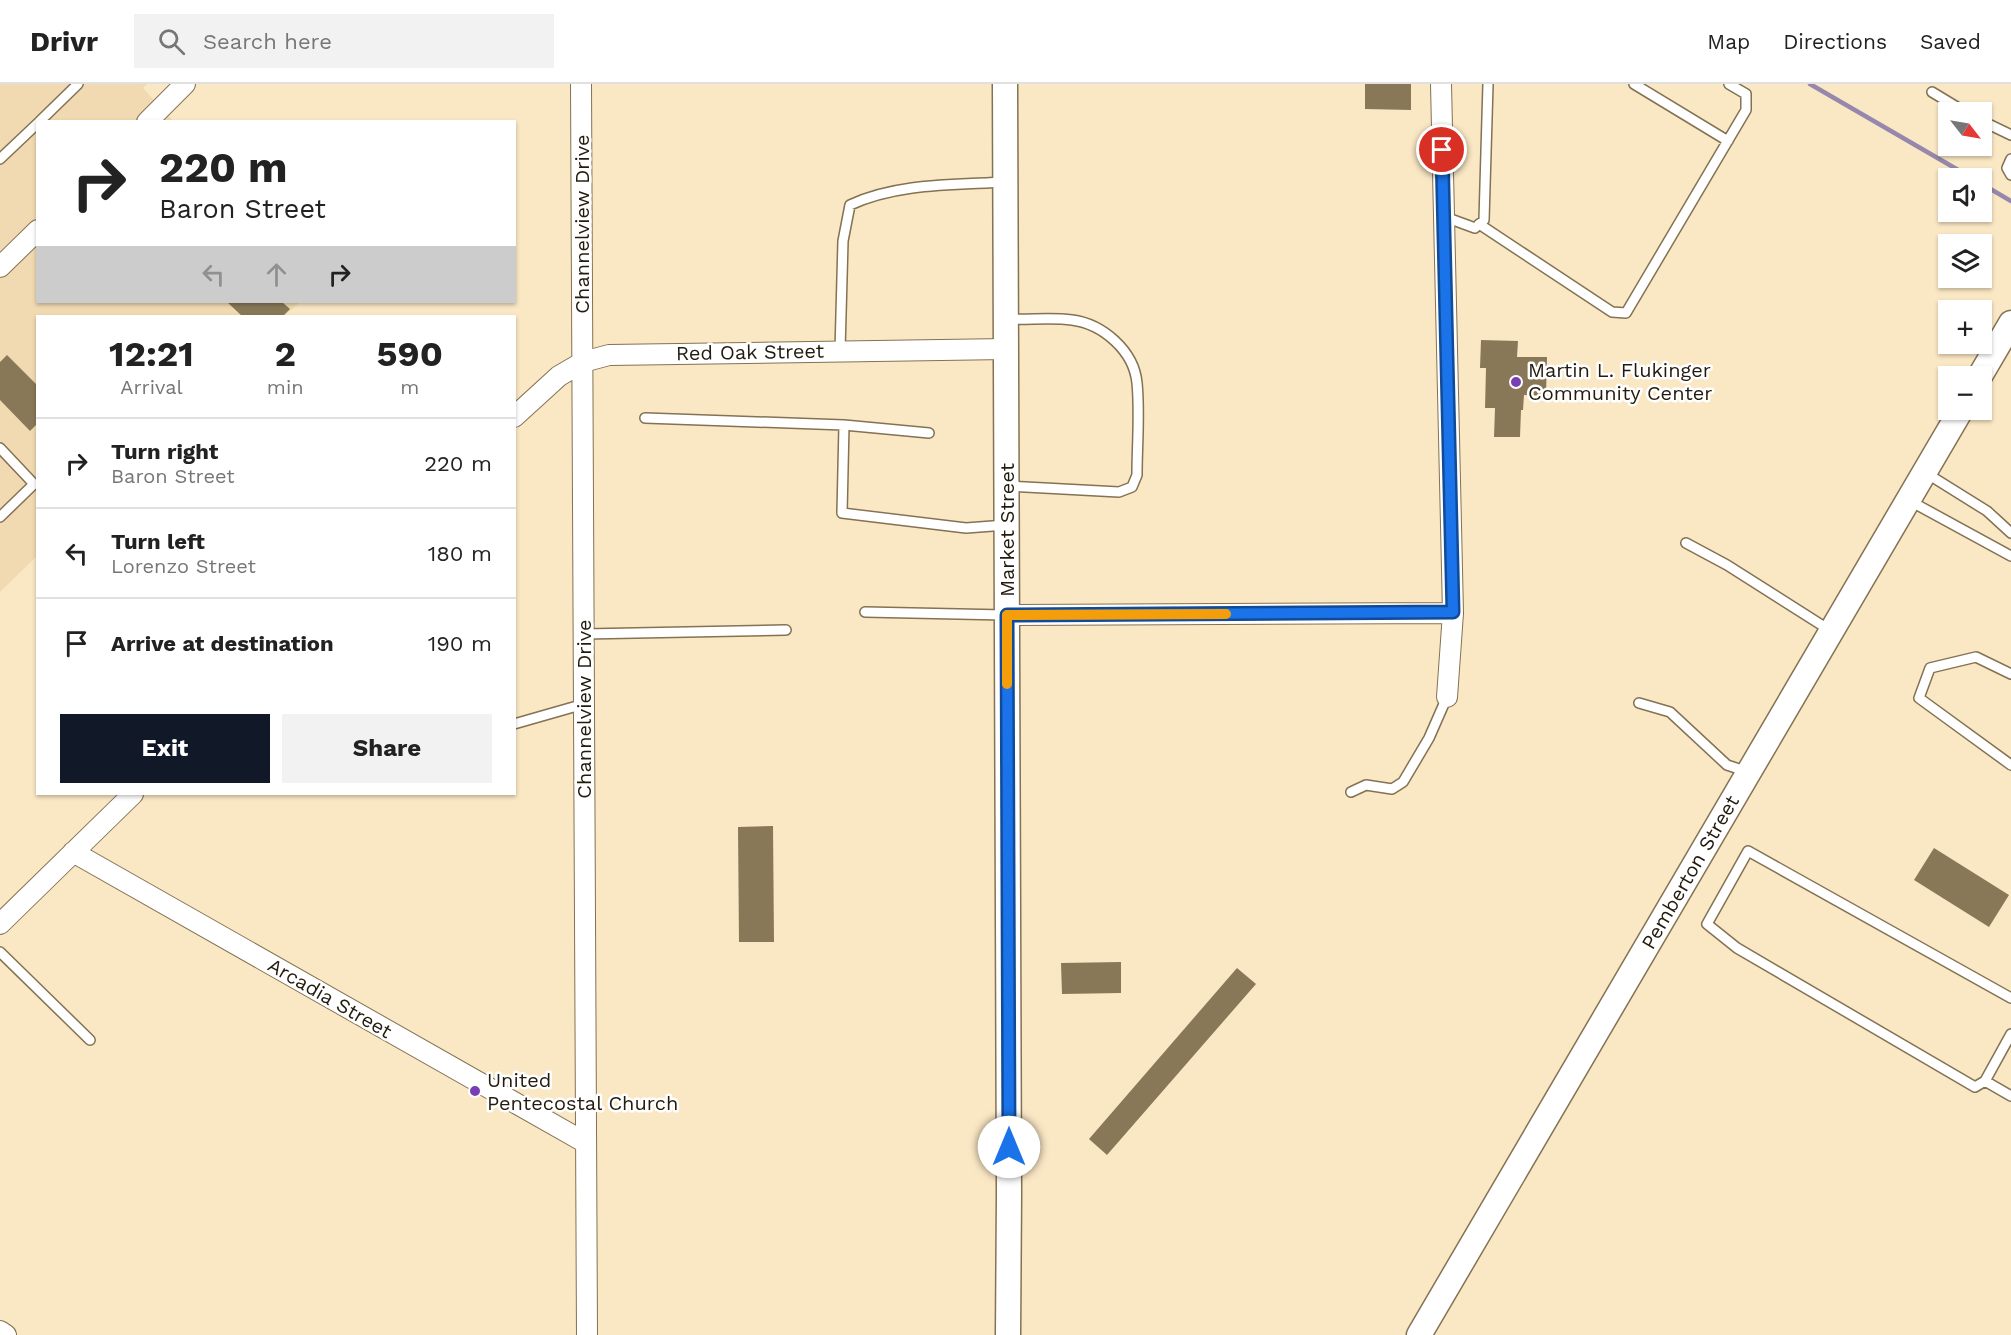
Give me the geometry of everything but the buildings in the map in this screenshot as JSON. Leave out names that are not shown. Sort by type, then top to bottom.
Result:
[{"type":"street","points":[[149,120],[185,84]]},
{"type":"street","name":"Channelview Drive","points":[[581,84],[587,1335]]},
{"type":"street","name":"Market Street","points":[[1005,84],[1008,1335]]},
{"type":"street","points":[[1441,84],[1453,612],[1447,698]]},
{"type":"street","points":[[0,267],[36,232]]},
{"type":"street","points":[[1986,366],[2011,323]]},
{"type":"street","name":"Red Oak Street","points":[[516,415],[559,376],[583,362],[609,355],[1006,349]]},
{"type":"street","name":"Pemberton Street","points":[[1419,1335],[1954,420]]},
{"type":"street","points":[[1007,615],[1453,612]]},
{"type":"street","points":[[0,924],[132,795]]},
{"type":"street","name":"Arcadia Street","points":[[73,852],[586,1143]]},
{"type":"street","points":[[0,1331],[6,1335]]},
{"type":"lane","points":[[40,120],[78,84]]},
{"type":"lane","points":[[1444,216],[1475,228],[1484,220],[1488,84]]},
{"type":"lane","points":[[1634,84],[1728,141]]},
{"type":"lane","points":[[1479,224],[1612,312],[1626,313],[1746,110],[1746,94],[1729,84]]},
{"type":"lane","points":[[1932,92],[1948,102]]},
{"type":"lane","points":[[0,159],[36,124]]},
{"type":"lane","points":[[1992,126],[2011,135]]},
{"type":"lane","points":[[2011,159],[2007,168],[2011,175]]},
{"type":"lane","points":[[840,351],[843,241],[850,205],[866,197],[924,187],[1005,182]]},
{"type":"lane","points":[[1005,320],[1072,320],[1093,326],[1110,336],[1131,360],[1137,382],[1137,475],[1132,487],[1119,492],[1006,486]]},
{"type":"lane","points":[[645,418],[844,424],[929,433]]},
{"type":"lane","points":[[844,424],[842,513],[966,528],[1006,525]]},
{"type":"lane","points":[[0,448],[34,484],[0,517]]},
{"type":"lane","points":[[1924,472],[1987,511],[2011,533]]},
{"type":"lane","points":[[1907,500],[2011,556]]},
{"type":"lane","points":[[1686,543],[1831,631]]},
{"type":"lane","points":[[865,612],[1007,615]]},
{"type":"lane","points":[[584,634],[786,630]]},
{"type":"lane","points":[[2011,674],[1976,657],[1930,668],[1919,698],[2011,765]]},
{"type":"lane","points":[[1351,792],[1366,785],[1392,789],[1403,782],[1429,738],[1447,698]]},
{"type":"lane","points":[[1639,703],[1670,712],[1727,765],[1748,772]]},
{"type":"lane","points":[[516,723],[584,704]]},
{"type":"lane","points":[[2011,998],[1748,850],[1707,924],[1737,948],[1975,1087],[1985,1081],[2011,1034]]},
{"type":"lane","points":[[0,952],[90,1040]]},
{"type":"lane","points":[[1985,1081],[2011,1096]]},
{"type":"shaded area","points":[[0,84],[147,84],[143,88],[172,120],[36,120],[36,303],[299,303],[285,315],[36,315],[36,557],[0,592]]},
{"type":"waterway","points":[[1810,84],[1955,168]]},
{"type":"waterway","points":[[1992,190],[2011,201]]},
{"type":"slow traffic","points":[[1007,684],[1007,615],[1226,614]]},
{"type":"place","name":"Martin L. Flukinger Community Center","points":[[1516,382]]},
{"type":"place","name":"United Pentecostal Church","points":[[475,1091]]},
{"type":"route","points":[[1009,1147],[1007,615],[1453,612],[1442,150]]}]
